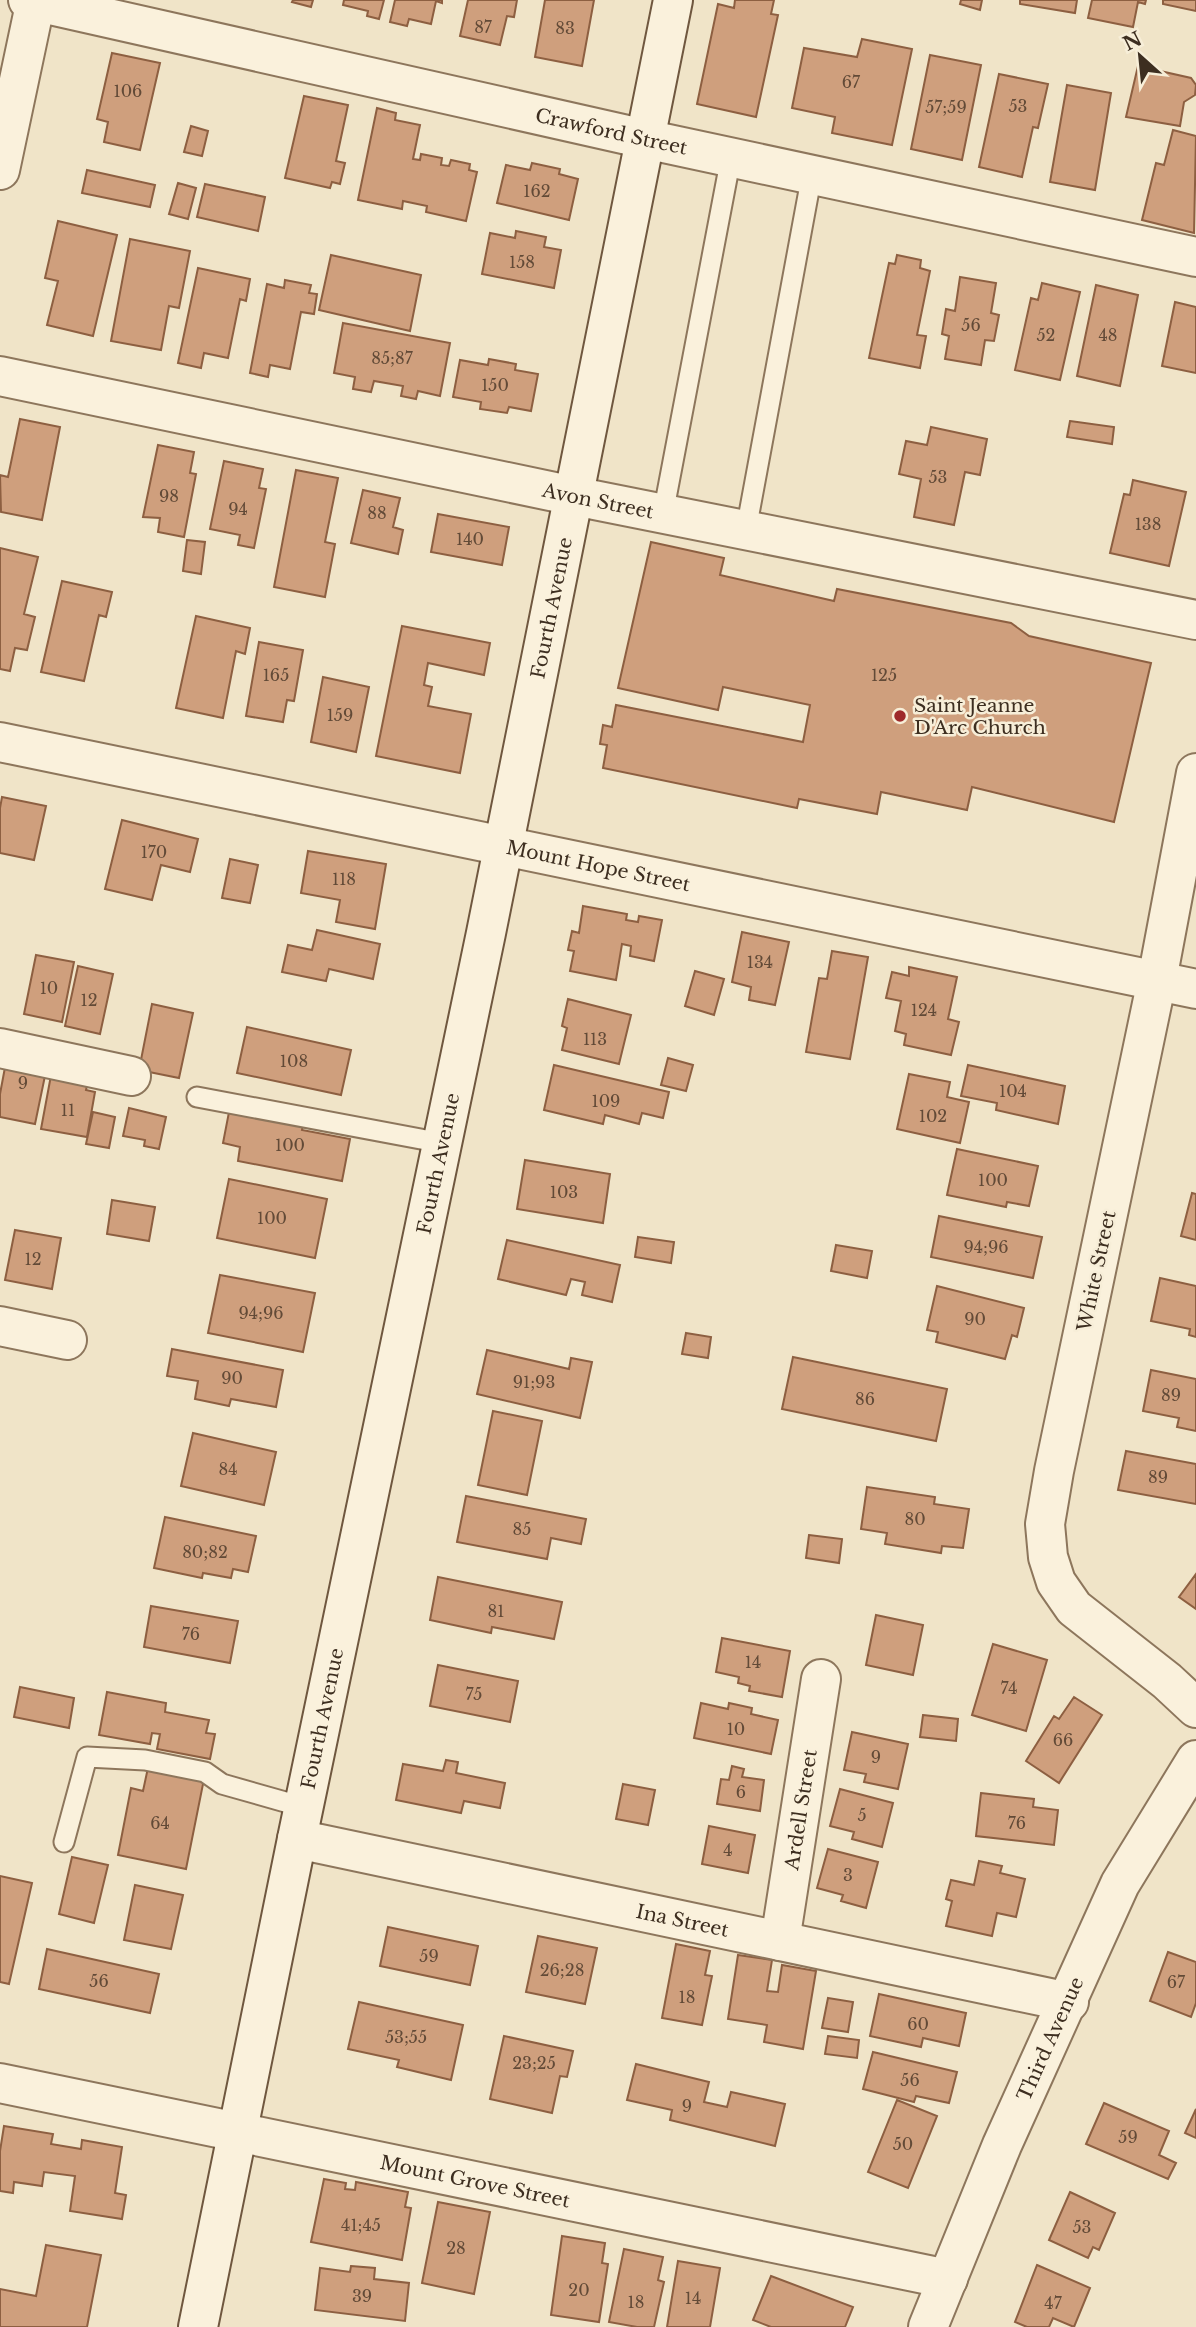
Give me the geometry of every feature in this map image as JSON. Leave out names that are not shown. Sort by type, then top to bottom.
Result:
[{"type":"street","name":"Fourth Avenue","points":[[198,2327],[300,1823],[504,847],[673,0]]},
{"type":"street","name":"Crawford Street","points":[[33,1],[731,158],[1196,257]]},
{"type":"street","points":[[0,170],[33,1]]},
{"type":"street","name":"Avon Street","points":[[0,376],[574,496],[1196,620]]},
{"type":"street","name":"Mount Hope Street","points":[[0,741],[1196,989]]},
{"type":"street","name":"White Street","points":[[1196,773],[1157,980],[1045,1524],[1048,1557],[1056,1582],[1074,1608],[1167,1681],[1196,1708]]},
{"type":"street","points":[[0,1048],[131,1076]]},
{"type":"street","points":[[0,1326],[67,1340]]},
{"type":"street","name":"Ardell Street","points":[[780,1941],[821,1679]]},
{"type":"street","name":"Third Avenue","points":[[928,2327],[1002,2145],[1069,2002],[1120,1884],[1196,1760]]},
{"type":"street","name":"Ina Street","points":[[300,1823],[780,1941],[1069,2002]]},
{"type":"street","name":"Mount Grove Street","points":[[0,2083],[948,2279]]},
{"type":"lane","points":[[663,514],[731,158]]},
{"type":"lane","points":[[746,530],[812,174]]},
{"type":"lane","points":[[197,1097],[442,1143]]},
{"type":"lane","points":[[64,1842],[87,1757],[145,1760],[205,1772],[222,1784],[300,1823]]},
{"type":"building","points":[[313,0],[311,7],[292,2]]},
{"type":"building","points":[[344,0],[384,0],[379,19],[367,16],[368,11],[343,5]]},
{"type":"building","points":[[395,0],[442,0],[442,3],[436,1],[431,24],[409,19],[407,26],[390,22]]},
{"type":"building","points":[[468,0],[517,0],[514,17],[507,16],[500,45],[460,36]]},
{"type":"building","points":[[545,0],[594,0],[582,66],[535,57]]},
{"type":"building","points":[[735,0],[774,0],[771,14],[778,15],[756,117],[697,104],[718,4],[734,8]]},
{"type":"building","points":[[961,0],[982,0],[980,10],[960,4]]},
{"type":"building","points":[[1020,0],[1077,0],[1075,13],[1020,4]]},
{"type":"building","points":[[1092,0],[1146,0],[1145,4],[1138,2],[1133,27],[1088,18]]},
{"type":"building","points":[[1163,0],[1196,0],[1196,11],[1163,4]]},
{"type":"building","points":[[862,39],[912,49],[892,145],[832,133],[835,117],[792,108],[804,48],[857,57]]},
{"type":"building","points":[[112,53],[160,63],[140,150],[104,142],[108,122],[97,119]]},
{"type":"building","points":[[930,55],[981,65],[962,160],[911,149]]},
{"type":"building","points":[[1138,66],[1191,78],[1196,85],[1195,95],[1184,102],[1180,126],[1126,117]]},
{"type":"building","points":[[999,74],[1048,84],[1038,128],[1033,127],[1022,177],[979,167]]},
{"type":"building","points":[[1067,85],[1111,93],[1095,190],[1050,182]]},
{"type":"building","points":[[304,96],[348,105],[336,161],[345,163],[340,184],[332,182],[330,188],[285,178]]},
{"type":"building","points":[[377,108],[396,113],[395,120],[420,125],[413,159],[420,160],[421,154],[442,158],[441,165],[449,166],[451,160],[470,164],[469,170],[477,172],[466,221],[426,212],[427,206],[403,201],[402,209],[358,200]]},
{"type":"building","points":[[191,126],[208,131],[202,156],[184,152]]},
{"type":"building","points":[[1173,130],[1196,136],[1194,233],[1142,220],[1156,163],[1164,165]]},
{"type":"building","points":[[532,163],[560,169],[559,174],[578,179],[569,220],[497,203],[506,165],[530,170]]},
{"type":"building","points":[[87,170],[155,185],[150,207],[82,193]]},
{"type":"building","points":[[178,183],[196,188],[188,219],[169,214]]},
{"type":"building","points":[[205,184],[265,197],[258,231],[197,217]]},
{"type":"building","points":[[58,221],[117,235],[93,336],[47,325],[58,281],[45,278]]},
{"type":"building","points":[[516,231],[546,237],[544,247],[561,250],[554,288],[482,274],[490,233],[515,238]]},
{"type":"building","points":[[130,239],[190,251],[179,308],[169,306],[161,350],[111,341]]},
{"type":"building","points":[[331,255],[421,275],[410,331],[319,310]]},
{"type":"building","points":[[897,255],[921,260],[920,268],[930,271],[917,335],[926,336],[920,368],[869,358],[889,263],[895,264]]},
{"type":"building","points":[[198,268],[250,279],[246,301],[240,299],[228,358],[204,353],[201,368],[178,363]]},
{"type":"building","points":[[960,277],[996,283],[991,313],[999,315],[994,341],[985,340],[981,365],[945,359],[949,336],[942,334],[946,309],[955,311]]},
{"type":"building","points":[[285,280],[311,285],[309,293],[317,294],[314,314],[301,312],[290,369],[270,365],[268,377],[250,373],[267,284],[284,288]]},
{"type":"building","points":[[1042,283],[1080,292],[1060,380],[1015,370],[1031,298],[1038,300]]},
{"type":"building","points":[[1096,285],[1138,295],[1120,386],[1077,376]]},
{"type":"building","points":[[1175,302],[1196,307],[1196,373],[1162,366]]},
{"type":"building","points":[[343,323],[450,343],[440,396],[418,391],[416,399],[401,396],[403,386],[374,381],[371,392],[353,389],[355,377],[334,373]]},
{"type":"building","points":[[489,359],[516,364],[515,370],[538,374],[531,411],[509,407],[507,413],[480,409],[481,402],[453,397],[460,360],[488,365]]},
{"type":"building","points":[[20,419],[60,427],[42,520],[1,512],[0,475],[8,477]]},
{"type":"building","points":[[1070,421],[1114,427],[1112,444],[1067,437]]},
{"type":"building","points":[[931,427],[987,439],[980,475],[965,472],[954,525],[914,517],[921,479],[899,474],[906,441],[927,445]]},
{"type":"building","points":[[158,445],[194,452],[190,473],[196,474],[184,537],[158,532],[160,518],[143,517]]},
{"type":"building","points":[[224,461],[263,469],[259,488],[266,489],[254,548],[238,545],[240,535],[210,529]]},
{"type":"building","points":[[296,470],[338,478],[325,542],[335,544],[325,597],[274,587]]},
{"type":"building","points":[[1133,480],[1186,492],[1169,566],[1110,553],[1124,494],[1130,495]]},
{"type":"building","points":[[363,490],[400,498],[393,527],[403,530],[398,554],[351,543]]},
{"type":"building","points":[[438,514],[509,527],[502,565],[431,552]]},
{"type":"building","points":[[187,540],[205,542],[201,574],[183,571]]},
{"type":"building","points":[[651,542],[724,558],[720,575],[834,601],[837,589],[1011,623],[1029,636],[1151,663],[1114,822],[972,787],[967,810],[881,792],[877,814],[799,799],[797,808],[603,768],[607,745],[600,744],[603,725],[612,727],[616,705],[803,742],[810,705],[723,687],[718,710],[618,688]]},
{"type":"building","points":[[0,548],[38,557],[24,614],[35,617],[27,650],[15,648],[10,671],[0,669]]},
{"type":"building","points":[[62,581],[112,592],[106,617],[99,615],[84,681],[41,672]]},
{"type":"building","points":[[196,616],[250,628],[245,654],[236,651],[223,718],[176,708]]},
{"type":"building","points":[[402,626],[490,643],[484,675],[428,663],[424,685],[432,687],[428,706],[471,714],[460,773],[376,756]]},
{"type":"building","points":[[259,642],[303,650],[294,701],[287,700],[283,722],[246,716]]},
{"type":"building","points":[[323,677],[369,687],[356,752],[311,742]]},
{"type":"building","points":[[2,797],[46,806],[34,860],[0,853]]},
{"type":"building","points":[[122,820],[198,839],[190,872],[161,865],[152,900],[105,889]]},
{"type":"building","points":[[308,851],[386,864],[375,929],[336,922],[340,900],[301,893]]},
{"type":"building","points":[[230,859],[258,865],[250,903],[222,898]]},
{"type":"building","points":[[583,906],[627,914],[626,920],[638,922],[639,916],[662,920],[654,961],[630,956],[631,946],[622,944],[616,980],[570,971],[574,951],[568,950],[572,931],[579,933]]},
{"type":"building","points":[[317,930],[380,944],[373,979],[329,969],[326,981],[282,972],[288,945],[312,950]]},
{"type":"building","points":[[742,932],[789,942],[775,1005],[749,1000],[751,987],[732,982]]},
{"type":"building","points":[[832,951],[868,957],[850,1059],[806,1052],[819,978],[827,979]]},
{"type":"building","points":[[36,955],[74,962],[62,1022],[24,1014]]},
{"type":"building","points":[[78,966],[113,974],[100,1034],[65,1026]]},
{"type":"building","points":[[909,967],[957,977],[948,1019],[959,1022],[951,1055],[904,1045],[906,1034],[895,1031],[901,1001],[886,998],[892,972],[909,976]]},
{"type":"building","points":[[695,971],[724,979],[714,1015],[685,1006]]},
{"type":"building","points":[[568,999],[631,1015],[619,1064],[562,1050],[567,1028],[562,1026]]},
{"type":"building","points":[[152,1004],[193,1013],[179,1078],[139,1070]]},
{"type":"building","points":[[247,1027],[351,1050],[341,1095],[237,1073]]},
{"type":"building","points":[[668,1058],[693,1065],[686,1091],[661,1085]]},
{"type":"building","points":[[6,1062],[46,1071],[35,1124],[0,1117],[0,1094]]},
{"type":"building","points":[[554,1065],[669,1092],[663,1118],[642,1113],[639,1124],[605,1115],[603,1124],[544,1110]]},
{"type":"building","points":[[968,1065],[1065,1086],[1058,1124],[996,1110],[997,1103],[961,1096]]},
{"type":"building","points":[[52,1070],[89,1077],[86,1090],[95,1092],[87,1137],[41,1129]]},
{"type":"building","points":[[909,1074],[950,1082],[947,1097],[969,1102],[960,1143],[897,1129]]},
{"type":"building","points":[[129,1108],[166,1117],[159,1149],[144,1146],[145,1140],[123,1136]]},
{"type":"building","points":[[93,1112],[115,1117],[109,1148],[86,1144]]},
{"type":"building","points":[[229,1112],[304,1120],[302,1130],[350,1139],[342,1181],[238,1161],[240,1147],[223,1143]]},
{"type":"building","points":[[957,1149],[1038,1166],[1029,1206],[1007,1202],[1006,1207],[947,1195]]},
{"type":"building","points":[[525,1160],[610,1174],[603,1223],[517,1209]]},
{"type":"building","points":[[229,1179],[327,1199],[315,1258],[217,1238]]},
{"type":"building","points":[[1192,1193],[1196,1194],[1196,1240],[1181,1236]]},
{"type":"building","points":[[112,1200],[155,1207],[149,1241],[107,1234]]},
{"type":"building","points":[[939,1216],[1042,1237],[1033,1278],[931,1257]]},
{"type":"building","points":[[15,1230],[61,1238],[52,1289],[5,1280]]},
{"type":"building","points":[[638,1237],[674,1242],[671,1263],[635,1257]]},
{"type":"building","points":[[507,1240],[620,1265],[612,1302],[582,1295],[585,1282],[571,1279],[566,1295],[498,1279]]},
{"type":"building","points":[[836,1245],[872,1251],[867,1278],[831,1271]]},
{"type":"building","points":[[220,1275],[315,1293],[303,1352],[208,1333]]},
{"type":"building","points":[[1160,1278],[1196,1286],[1196,1337],[1189,1335],[1190,1329],[1151,1321]]},
{"type":"building","points":[[937,1286],[1024,1308],[1017,1337],[1012,1335],[1005,1359],[936,1342],[938,1332],[927,1330]]},
{"type":"building","points":[[686,1333],[711,1337],[708,1358],[682,1354]]},
{"type":"building","points":[[172,1349],[283,1370],[276,1407],[231,1399],[229,1406],[195,1399],[198,1381],[167,1376]]},
{"type":"building","points":[[487,1350],[569,1369],[571,1358],[592,1362],[580,1418],[477,1394]]},
{"type":"building","points":[[793,1357],[947,1389],[936,1441],[782,1409]]},
{"type":"building","points":[[1151,1370],[1196,1379],[1196,1431],[1177,1427],[1179,1418],[1143,1411]]},
{"type":"building","points":[[493,1411],[542,1421],[527,1495],[478,1485]]},
{"type":"building","points":[[193,1433],[276,1452],[264,1505],[181,1486]]},
{"type":"building","points":[[1126,1451],[1196,1464],[1196,1504],[1118,1490]]},
{"type":"building","points":[[867,1487],[935,1497],[934,1504],[969,1509],[963,1548],[942,1546],[941,1553],[885,1544],[887,1533],[861,1529]]},
{"type":"building","points":[[466,1496],[586,1519],[581,1544],[551,1538],[547,1559],[457,1542]]},
{"type":"building","points":[[165,1517],[256,1536],[248,1572],[233,1569],[231,1578],[203,1573],[202,1578],[154,1568]]},
{"type":"building","points":[[809,1535],[842,1539],[839,1563],[806,1558]]},
{"type":"building","points":[[1196,1574],[1196,1609],[1179,1597]]},
{"type":"building","points":[[438,1577],[562,1602],[554,1639],[492,1627],[491,1633],[430,1620]]},
{"type":"building","points":[[151,1606],[238,1621],[230,1663],[144,1647]]},
{"type":"building","points":[[876,1615],[923,1625],[913,1675],[866,1665]]},
{"type":"building","points":[[722,1638],[790,1651],[782,1697],[749,1691],[750,1686],[738,1683],[739,1677],[716,1672]]},
{"type":"building","points":[[993,1644],[1047,1660],[1026,1731],[972,1715]]},
{"type":"building","points":[[438,1665],[518,1681],[510,1722],[430,1706]]},
{"type":"building","points":[[20,1687],[74,1698],[69,1728],[14,1717]]},
{"type":"building","points":[[107,1692],[166,1703],[165,1712],[209,1720],[206,1733],[215,1734],[210,1759],[157,1749],[160,1734],[152,1733],[150,1744],[99,1735]]},
{"type":"building","points":[[1074,1697],[1102,1715],[1059,1783],[1026,1761],[1054,1716],[1059,1719]]},
{"type":"building","points":[[701,1703],[728,1709],[729,1703],[752,1708],[751,1714],[778,1720],[771,1754],[694,1738]]},
{"type":"building","points":[[923,1715],[958,1719],[956,1741],[920,1737]]},
{"type":"building","points":[[852,1732],[908,1744],[898,1789],[864,1782],[866,1774],[844,1770]]},
{"type":"building","points":[[446,1760],[458,1762],[456,1773],[505,1783],[500,1808],[464,1801],[461,1813],[396,1800],[403,1764],[443,1771]]},
{"type":"building","points":[[149,1763],[205,1774],[186,1869],[118,1855],[131,1788],[143,1791]]},
{"type":"building","points":[[732,1766],[744,1769],[742,1777],[764,1780],[760,1811],[717,1804],[721,1779],[729,1780]]},
{"type":"building","points":[[623,1784],[655,1790],[648,1825],[616,1819]]},
{"type":"building","points":[[840,1789],[893,1803],[882,1847],[852,1839],[854,1832],[830,1826]]},
{"type":"building","points":[[981,1793],[1034,1799],[1033,1807],[1058,1810],[1054,1845],[976,1836]]},
{"type":"building","points":[[709,1826],[755,1835],[748,1873],[702,1864]]},
{"type":"building","points":[[828,1849],[878,1862],[866,1908],[841,1901],[843,1895],[817,1888]]},
{"type":"building","points":[[72,1857],[108,1865],[94,1923],[59,1914]]},
{"type":"building","points":[[979,1861],[1002,1866],[1000,1873],[1025,1879],[1016,1917],[997,1913],[992,1936],[946,1926],[952,1901],[946,1899],[951,1880],[974,1885]]},
{"type":"building","points":[[0,1876],[32,1883],[9,1984],[0,1982]]},
{"type":"building","points":[[135,1885],[183,1895],[171,1949],[124,1940]]},
{"type":"building","points":[[388,1927],[478,1946],[470,1985],[380,1966]]},
{"type":"building","points":[[538,1936],[597,1948],[585,2004],[526,1992]]},
{"type":"building","points":[[676,1944],[710,1951],[705,1975],[712,1976],[702,2025],[662,2018]]},
{"type":"building","points":[[47,1949],[159,1974],[150,2013],[39,1989]]},
{"type":"building","points":[[1168,1952],[1196,1962],[1196,2003],[1191,2017],[1150,2001]]},
{"type":"building","points":[[738,1955],[772,1960],[767,1991],[778,1992],[782,1965],[816,1971],[803,2049],[764,2042],[767,2025],[728,2019]]},
{"type":"building","points":[[879,1994],[966,2013],[959,2046],[923,2038],[921,2047],[870,2036]]},
{"type":"building","points":[[828,1998],[853,2002],[848,2032],[822,2028]]},
{"type":"building","points":[[359,2002],[463,2025],[451,2080],[397,2067],[399,2060],[348,2049]]},
{"type":"building","points":[[504,2036],[573,2051],[567,2077],[560,2076],[552,2113],[490,2099]]},
{"type":"building","points":[[828,2036],[859,2040],[857,2058],[825,2054]]},
{"type":"building","points":[[873,2052],[957,2072],[949,2103],[916,2096],[914,2102],[863,2089]]},
{"type":"building","points":[[636,2064],[709,2082],[704,2102],[727,2107],[731,2092],[785,2104],[775,2146],[670,2120],[672,2110],[627,2100]]},
{"type":"building","points":[[897,2100],[937,2116],[908,2188],[868,2172]]},
{"type":"building","points":[[1104,2103],[1169,2131],[1159,2155],[1176,2163],[1168,2179],[1086,2144]]},
{"type":"building","points":[[1196,2109],[1196,2138],[1185,2133]]},
{"type":"building","points":[[4,2126],[53,2134],[51,2144],[81,2149],[82,2140],[122,2147],[115,2193],[126,2195],[122,2219],[70,2211],[75,2176],[44,2172],[42,2186],[14,2182],[13,2193],[0,2191],[0,2151]]},
{"type":"building","points":[[324,2179],[346,2183],[345,2189],[355,2190],[356,2182],[408,2192],[405,2207],[411,2208],[402,2260],[311,2242]]},
{"type":"building","points":[[1070,2192],[1115,2213],[1099,2250],[1093,2247],[1088,2258],[1049,2240]]},
{"type":"building","points":[[438,2202],[490,2212],[474,2294],[422,2283]]},
{"type":"building","points":[[562,2236],[605,2243],[602,2263],[608,2264],[599,2322],[551,2315]]},
{"type":"building","points":[[46,2245],[101,2255],[87,2327],[0,2327],[0,2289],[36,2296]]},
{"type":"building","points":[[624,2249],[663,2257],[658,2280],[664,2282],[654,2327],[609,2322]]},
{"type":"building","points":[[678,2261],[720,2268],[710,2327],[667,2327]]},
{"type":"building","points":[[1037,2265],[1090,2288],[1074,2327],[1053,2318],[1049,2327],[1027,2327],[1015,2322]]},
{"type":"building","points":[[351,2266],[375,2268],[374,2279],[409,2283],[405,2321],[315,2310],[320,2268],[350,2272]]},
{"type":"building","points":[[771,2276],[853,2307],[845,2327],[771,2327],[753,2320]]},
{"type":"place","name":"Saint Jeanne D'Arc Church","points":[[900,716]]}]
